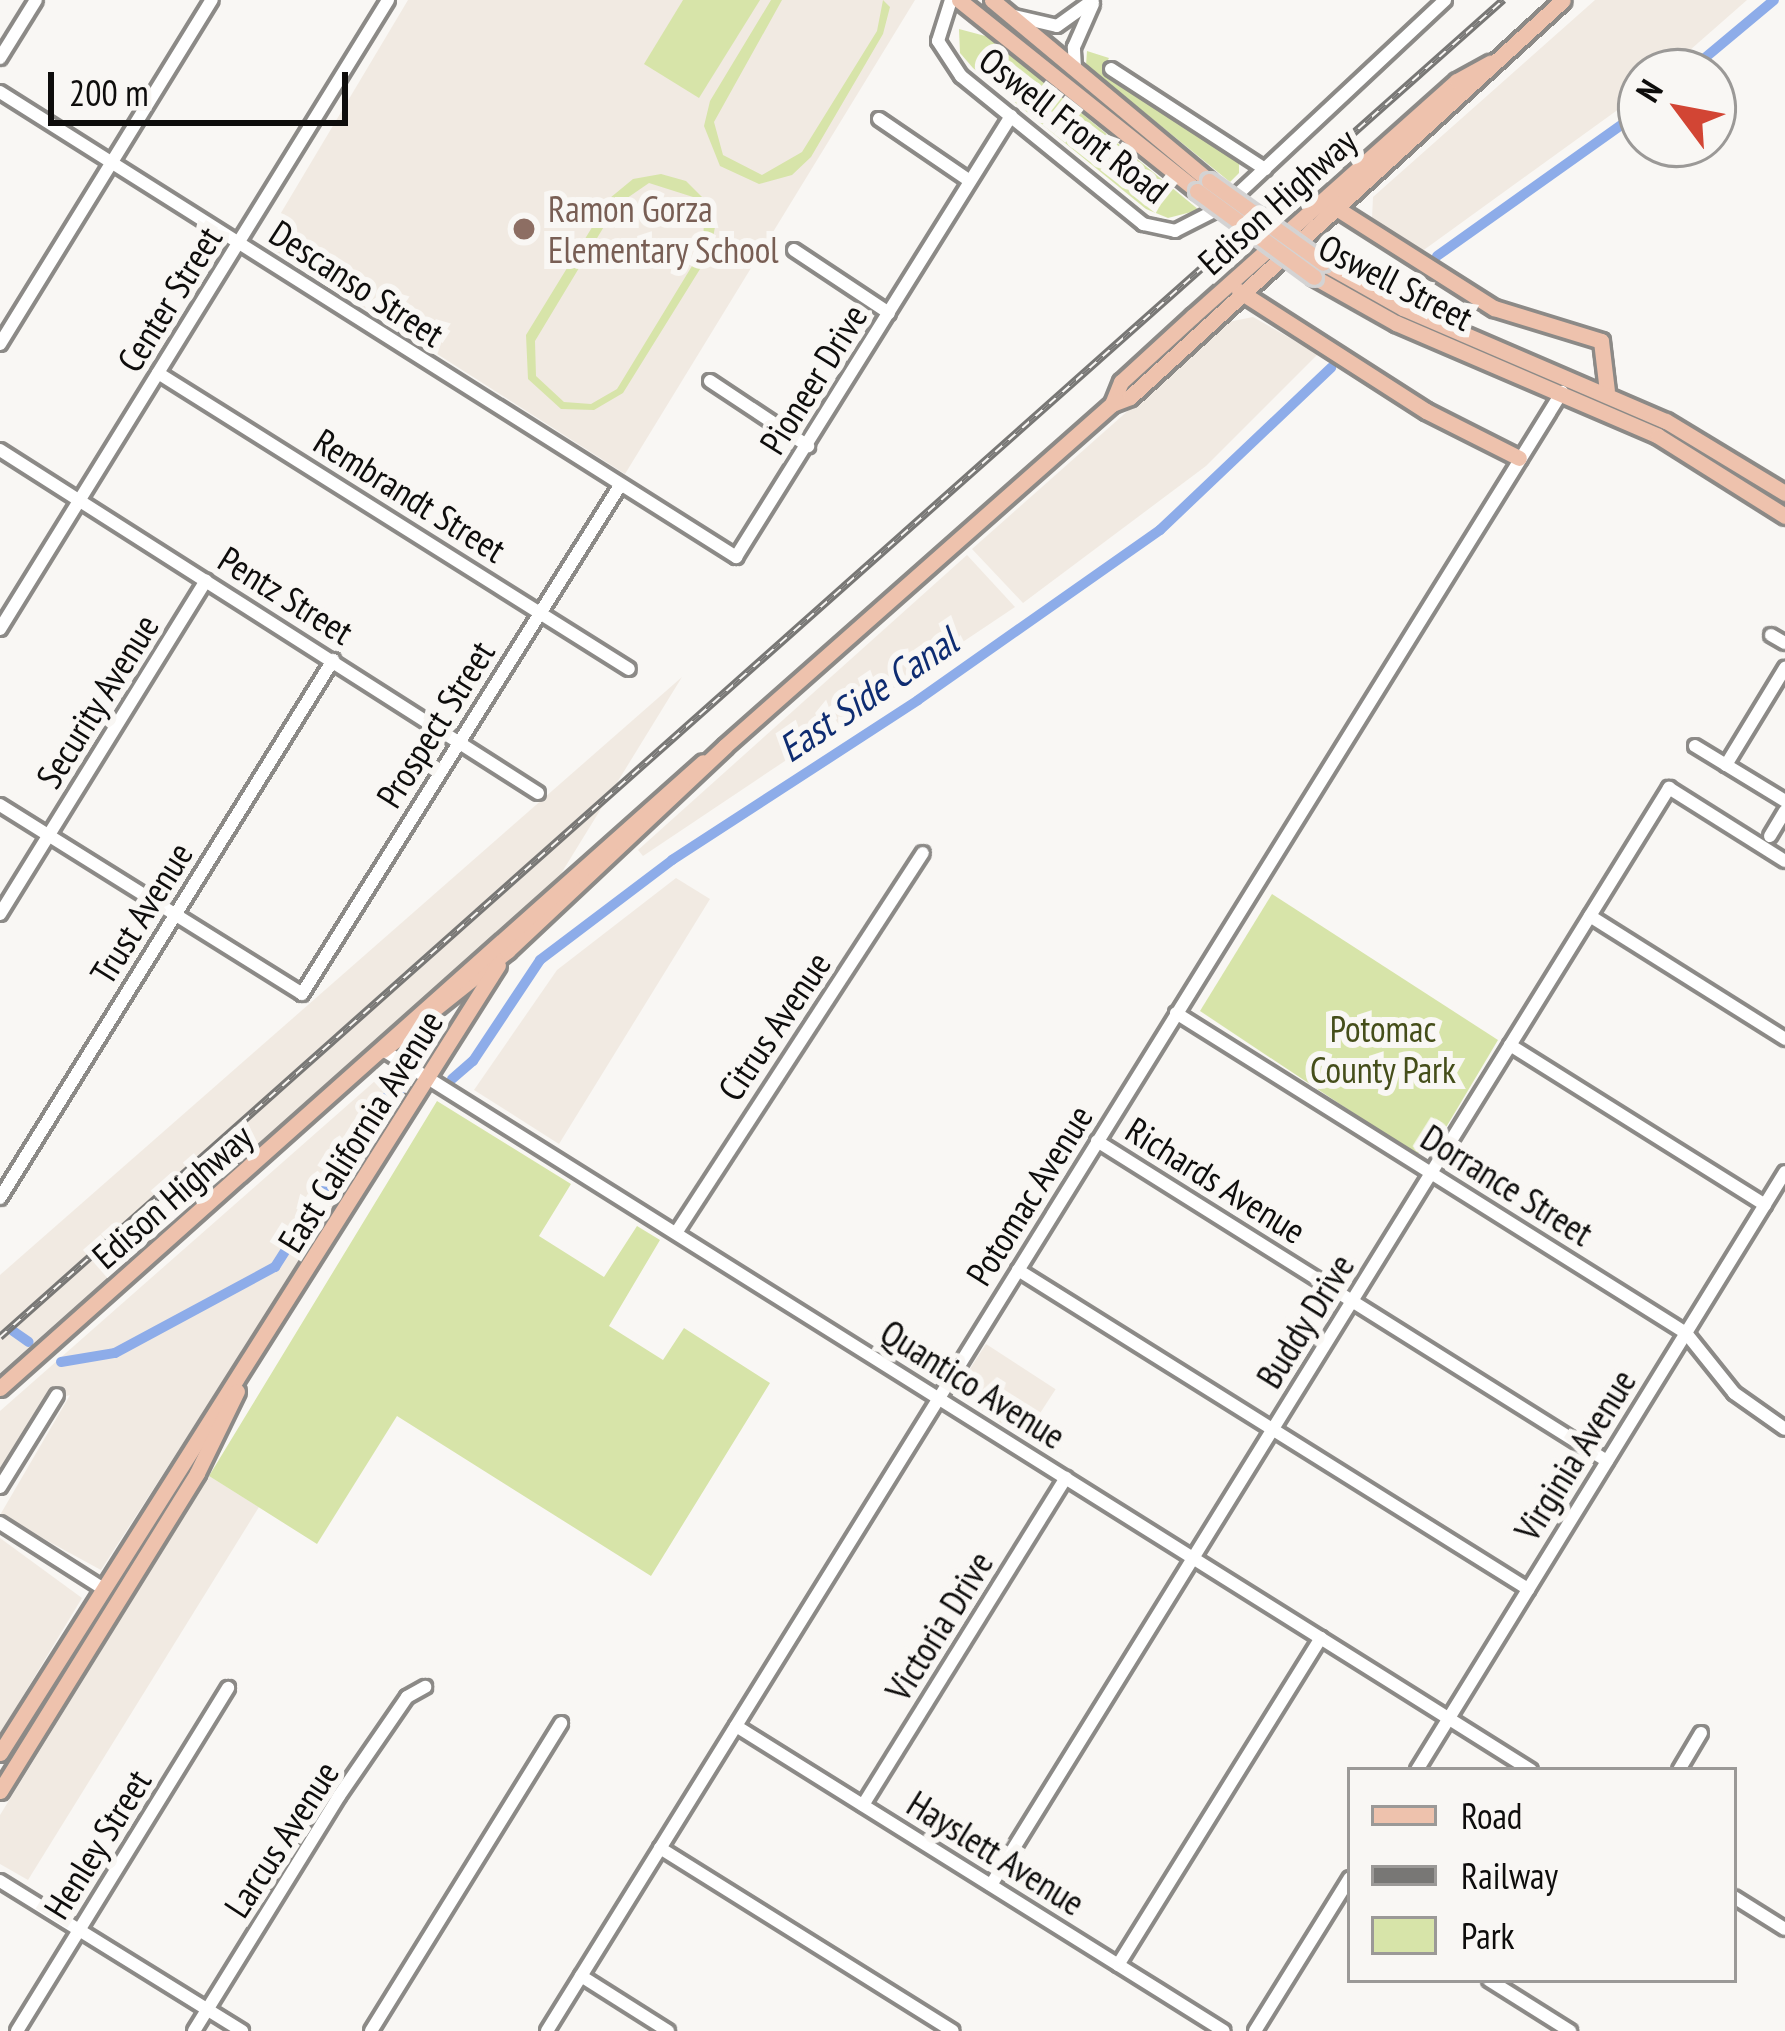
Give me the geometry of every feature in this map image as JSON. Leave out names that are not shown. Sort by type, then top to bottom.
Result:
[{"type":"main road","name":"Oswell Street","points":[[955,0],[1396,323],[1658,436],[1785,516]]},
{"type":"main road","name":"Oswell Street","points":[[992,0],[1203,186]]},
{"type":"main road","name":"Edison Highway","points":[[0,1388],[383,1050],[520,920],[1338,212],[1563,0]]},
{"type":"main road","name":"Edison Highway","points":[[1112,404],[1121,382],[1231,282],[1457,81],[1497,59]]},
{"type":"main road","name":"Oswell Street","points":[[1326,198],[1338,212],[1494,308],[1601,341],[1607,392]]},
{"type":"main road","name":"Oswell Street","points":[[1319,270],[1607,392],[1785,494]]},
{"type":"main road","points":[[1231,282],[1243,296],[1426,411],[1519,458]]},
{"type":"main road","name":"Edison Highway","points":[[383,1050],[507,951],[725,746]]},
{"type":"main road","name":"East California Avenue","points":[[0,1753],[428,1078],[507,951],[520,920]]},
{"type":"main road","name":"East California Avenue","points":[[0,1791],[196,1473],[245,1371]]},
{"type":"main road","points":[[65,1684],[102,1588]]},
{"type":"street","points":[[0,58],[36,0]]},
{"type":"street","points":[[0,344],[212,0]]},
{"type":"street","name":"Center Street","points":[[0,629],[388,0]]},
{"type":"street","name":"Oswell Front Road","points":[[955,0],[938,41],[945,59],[1150,227],[1188,228],[1226,205],[1432,20],[1445,0]]},
{"type":"street","points":[[1008,15],[1058,26],[1094,0]]},
{"type":"street","points":[[1077,76],[1074,47],[1094,0]]},
{"type":"street","points":[[1111,69],[1265,169]]},
{"type":"street","name":"Descanso Street","points":[[0,92],[619,487]]},
{"type":"street","name":"Pioneer Drive","points":[[619,487],[736,557],[1011,116]]},
{"type":"street","points":[[879,119],[970,181]]},
{"type":"street","points":[[794,250],[889,313]]},
{"type":"street","name":"Rembrandt Street","points":[[158,373],[629,669]]},
{"type":"street","points":[[710,381],[808,446]]},
{"type":"street","name":"Potomac Avenue","points":[[547,2031],[1562,392]]},
{"type":"street","name":"Pentz Street","points":[[0,450],[538,793]]},
{"type":"street","name":"Prospect Street","points":[[175,915],[302,994],[619,487]]},
{"type":"street","name":"Security Avenue","points":[[0,914],[206,580]]},
{"type":"street","points":[[1771,634],[1785,644]]},
{"type":"street","name":"Trust Avenue","points":[[0,1198],[333,661]]},
{"type":"street","points":[[1726,765],[1785,668]]},
{"type":"street","points":[[1694,746],[1785,801]]},
{"type":"street","name":"Buddy Drive","points":[[991,1885],[1669,788],[1785,861]]},
{"type":"street","points":[[0,806],[175,915]]},
{"type":"street","points":[[1770,836],[1785,811]]},
{"type":"street","name":"Citrus Avenue","points":[[676,1233],[922,853]]},
{"type":"street","points":[[1590,916],[1785,1039]]},
{"type":"street","name":"Dorrance Street","points":[[1176,1013],[1686,1333],[1734,1393],[1785,1429]]},
{"type":"street","points":[[1510,1045],[1765,1204]]},
{"type":"street","name":"Quantico Avenue","points":[[383,1050],[1527,1767]]},
{"type":"street","name":"Richards Avenue","points":[[1097,1141],[1607,1461]]},
{"type":"street","name":"Virginia Avenue","points":[[1419,1767],[1785,1172]]},
{"type":"street","points":[[1018,1270],[1528,1589]]},
{"type":"street","points":[[0,1487],[58,1395]]},
{"type":"street","name":"Victoria Drive","points":[[863,1805],[1066,1478]]},
{"type":"street","points":[[0,1523],[102,1588]]},
{"type":"street","points":[[1118,1965],[1321,1638]]},
{"type":"street","name":"Larcus Avenue","points":[[194,2031],[338,1796],[407,1696],[425,1687]]},
{"type":"street","name":"Henley Street","points":[[17,2031],[229,1688]]},
{"type":"street","points":[[371,2031],[561,1723]]},
{"type":"street","name":"Hayslett Avenue","points":[[736,1726],[1224,2031]]},
{"type":"street","points":[[1681,1767],[1701,1733]]},
{"type":"street","points":[[661,1848],[953,2031]]},
{"type":"street","points":[[0,1881],[242,2031]]},
{"type":"street","points":[[1256,2031],[1347,1888]]},
{"type":"street","points":[[1737,1899],[1785,1929]]},
{"type":"street","points":[[581,1976],[668,2031]]},
{"type":"street","points":[[1494,1983],[1570,2031]]},
{"type":"shaded area","name":"Ramon Gorza Elementary School","points":[[408,0],[915,0],[625,474],[263,243]]},
{"type":"shaded area","points":[[1595,0],[1747,0],[1692,48],[1617,48],[1617,110],[1421,252],[1372,219],[1373,197]]},
{"type":"shaded area","points":[[1253,317],[1318,354],[1206,466],[1023,603],[972,549],[1228,322]]},
{"type":"shaded area","points":[[967,555],[1015,607],[643,856],[638,850]]},
{"type":"shaded area","points":[[682,677],[559,877],[0,1373],[0,1275]]},
{"type":"shaded area","points":[[676,878],[710,899],[559,1144],[474,1090],[557,970]]},
{"type":"shaded area","points":[[384,1073],[413,1087],[101,1570],[0,1515],[70,1395],[44,1403],[0,1474],[0,1411]]},
{"type":"shaded area","points":[[986,1344],[1056,1389],[1024,1438],[954,1393]]},
{"type":"shaded area","points":[[209,1476],[259,1507],[28,1880],[0,1864],[0,1815]]},
{"type":"shaded area","points":[[0,1538],[82,1598],[0,1734]]},
{"type":"green space","points":[[683,0],[760,0],[699,98],[644,64]]},
{"type":"green space","points":[[771,0],[782,0],[714,122],[723,155],[762,175],[802,152],[877,31],[883,0],[890,7],[883,34],[811,157],[792,175],[759,184],[720,166],[704,126],[710,101]]},
{"type":"green space","points":[[959,29],[989,37],[1199,210],[1168,218],[1146,209],[973,68],[960,53]]},
{"type":"green space","points":[[1087,51],[1109,58],[1102,72],[1239,160],[1239,173],[1230,182],[1086,65]]},
{"type":"green space","points":[[661,174],[686,181],[707,202],[715,227],[710,253],[623,393],[594,410],[561,409],[528,379],[526,335],[610,198],[633,179]],"holes":[[[649,183],[693,197],[704,218],[703,248],[617,389],[591,404],[564,402],[536,376],[535,341],[617,205]]]},
{"type":"green space","name":"Potomac County Park","points":[[1272,894],[1498,1040],[1432,1151],[1415,1154],[1200,1011]]},
{"type":"green space","points":[[437,1101],[571,1184],[539,1236],[604,1277],[637,1226],[660,1240],[609,1326],[663,1360],[684,1328],[770,1383],[651,1576],[397,1416],[317,1544],[209,1476]]},
{"type":"waterway","name":"East Side Canal","points":[[1717,48],[1774,0]]},
{"type":"waterway","name":"East Side Canal","points":[[1437,256],[1617,128]]},
{"type":"waterway","name":"East Side Canal","points":[[452,1079],[473,1061],[540,960],[672,860],[918,700],[1160,530],[1331,368]]},
{"type":"waterway","name":"East Side Canal","points":[[61,1362],[115,1353],[275,1267],[382,1099],[405,1090]]},
{"type":"waterway","name":"East Side Canal","points":[[13,1331],[29,1342]]},
{"type":"railway","points":[[0,1337],[1503,0]]},
{"type":"place","name":"Ramon Gorza Elementary School","points":[[524,229]]}]
